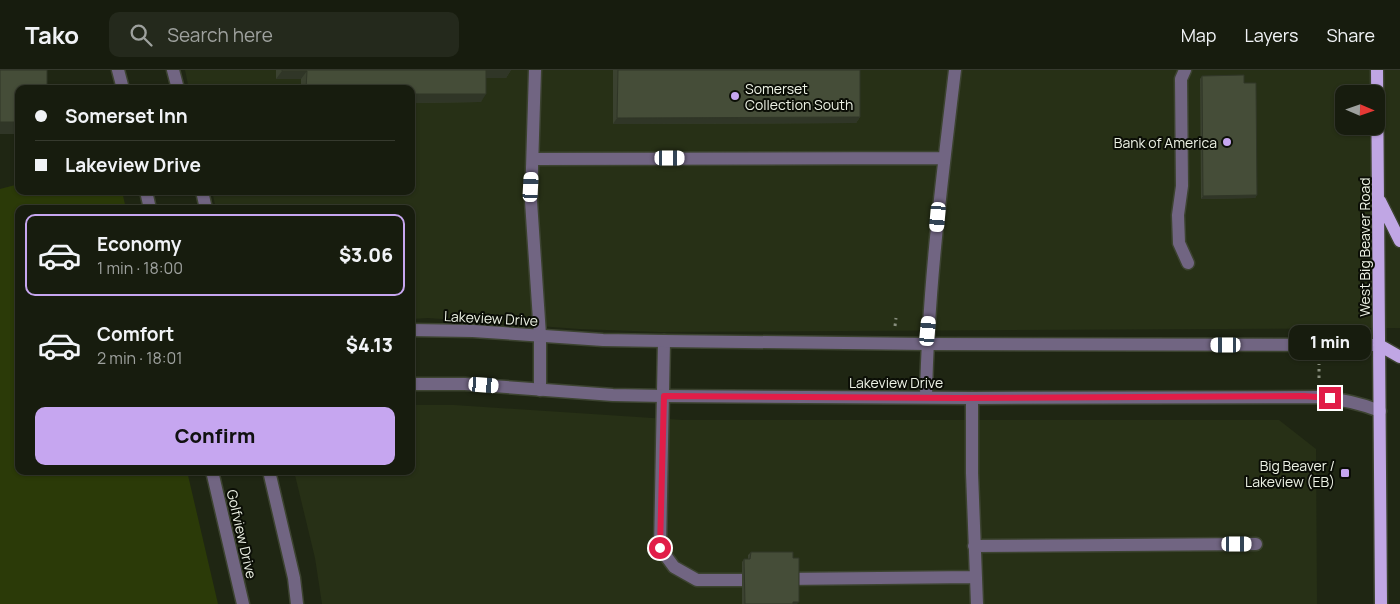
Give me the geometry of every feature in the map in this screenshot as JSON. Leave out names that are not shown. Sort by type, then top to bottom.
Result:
[{"type":"main road","name":"West Big Beaver Road","points":[[1378,70],[1381,604]]},
{"type":"main road","points":[[1379,199],[1400,241]]},
{"type":"main road","points":[[1379,345],[1400,357]]},
{"type":"street","points":[[118,70],[122,85]]},
{"type":"street","points":[[174,70],[177,85]]},
{"type":"street","points":[[535,70],[531,201],[540,335],[540,390]]},
{"type":"street","points":[[926,397],[927,344],[944,158],[956,70]]},
{"type":"street","points":[[1185,70],[1181,79],[1182,186],[1178,215],[1179,243],[1188,263]]},
{"type":"street","points":[[532,159],[944,158]]},
{"type":"street","name":"Lakeview Drive","points":[[415,330],[474,331],[603,340],[664,341],[927,344],[1379,345]]},
{"type":"street","points":[[664,341],[660,548],[674,567],[697,580],[975,577]]},
{"type":"street","name":"Lakeview Drive","points":[[415,384],[465,384],[613,395],[664,396],[972,398],[1319,397],[1361,403],[1380,411]]},
{"type":"street","points":[[972,398],[974,546],[977,604]]},
{"type":"street","name":"Golfview Drive","points":[[213,475],[244,604]]},
{"type":"street","points":[[270,475],[294,578],[297,604]]},
{"type":"street","points":[[974,546],[1256,544]]},
{"type":"path","points":[[1319,361],[1319,384]]},
{"type":"shaded area","points":[[185,70],[1400,70],[1400,328],[659,332],[415,319],[415,205],[215,205],[213,195],[415,195],[415,85],[188,85]]},
{"type":"shaded area","points":[[415,405],[454,405],[683,420],[1279,420],[1316,449],[1317,604],[322,604],[315,558],[295,475],[415,475]]},
{"type":"green space","points":[[15,185],[15,195],[123,195],[125,205],[15,205],[15,475],[188,475],[218,604],[0,604],[0,189]]},
{"type":"building","points":[[0,70],[47,70],[47,85],[15,85],[15,122],[0,122]]},
{"type":"building","points":[[486,70],[486,94],[415,94],[415,85],[306,85],[307,71],[282,71]]},
{"type":"building","name":"Somerset Collection South","points":[[618,70],[860,70],[860,117],[617,118]]},
{"type":"building","name":"Bank of America","points":[[1244,75],[1244,83],[1256,83],[1257,195],[1203,196],[1202,76]]},
{"type":"building","points":[[751,552],[793,552],[793,558],[799,558],[799,602],[793,602],[793,604],[745,604],[744,559],[750,559]]},
{"type":"place","name":"Somerset Collection South","points":[[735,96]]},
{"type":"place","name":"Bank of America","points":[[1227,142]]},
{"type":"place","name":"Big Beaver / Lakeview (EB)","points":[[1345,473]]},
{"type":"route","points":[[660,548],[664,396],[956,398],[1304,396],[1330,398]]}]
